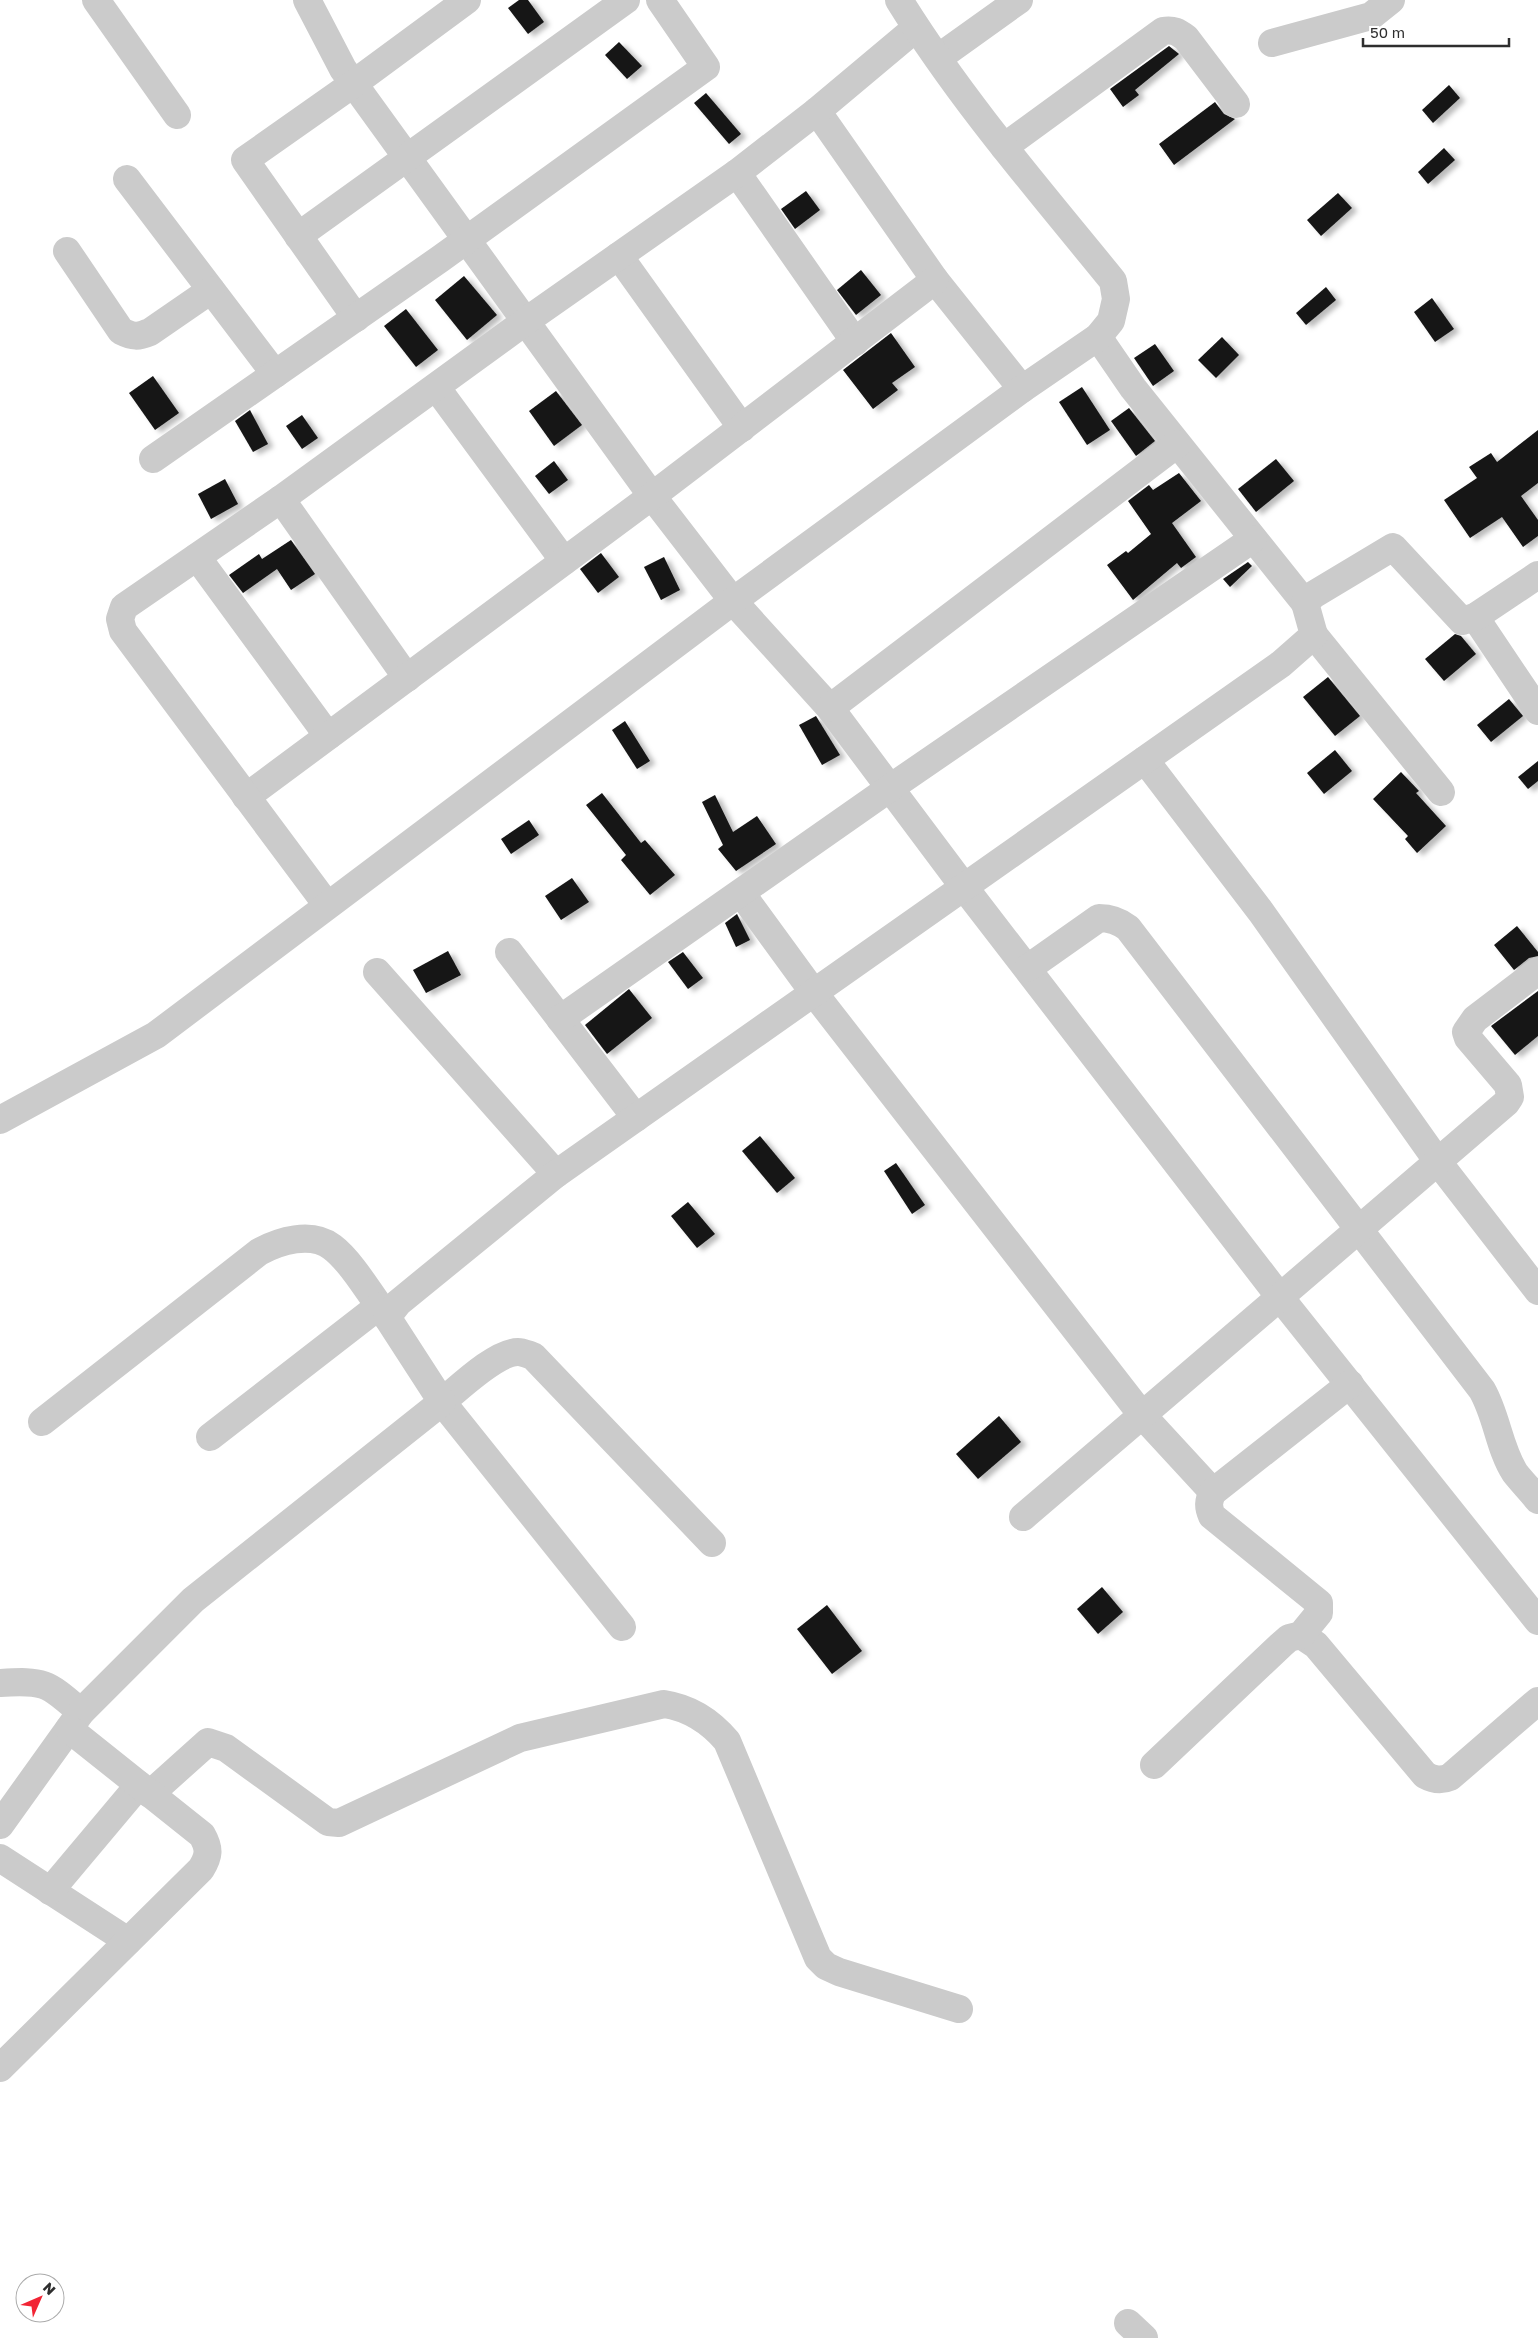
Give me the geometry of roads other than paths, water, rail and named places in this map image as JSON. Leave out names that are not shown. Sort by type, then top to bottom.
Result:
[{"type":"street","points":[[96,0],[177,115]]},
{"type":"street","points":[[307,0],[343,69],[468,239],[652,496],[733,600],[830,708],[964,887],[1279,1296],[1538,1621]]},
{"type":"street","points":[[356,318],[245,160],[354,84],[467,0]]},
{"type":"street","points":[[298,236],[626,0]]},
{"type":"street","points":[[153,459],[468,239],[706,67],[660,0]]},
{"type":"street","points":[[0,1120],[156,1035],[327,904],[733,600],[1022,389],[1098,337],[1111,321],[1116,299],[1113,281],[1004,147],[916,28],[899,0]]},
{"type":"street","points":[[938,58],[1019,0]]},
{"type":"street","points":[[1272,42],[1370,16],[1391,0]]},
{"type":"street","points":[[327,904],[124,631],[120,619],[124,607],[281,500],[526,321],[737,173],[817,111],[916,28]]},
{"type":"street","points":[[1004,147],[1163,31],[1177,31],[1186,38],[1236,104]]},
{"type":"street","points":[[817,111],[935,280],[1022,389]]},
{"type":"street","points":[[737,173],[855,342]]},
{"type":"street","points":[[127,179],[275,374]]},
{"type":"street","points":[[67,251],[121,331],[131,336],[140,336],[150,332],[211,290]]},
{"type":"street","points":[[619,256],[742,428]]},
{"type":"street","points":[[246,797],[652,496],[935,280]]},
{"type":"street","points":[[1098,337],[1133,388],[1305,603],[1314,635],[1441,792]]},
{"type":"street","points":[[436,387],[564,562]]},
{"type":"street","points":[[830,708],[1177,444]]},
{"type":"street","points":[[281,500],[407,678]]},
{"type":"street","points":[[560,1019],[890,788],[1253,539]]},
{"type":"street","points":[[1305,603],[1314,595],[1393,547],[1462,621],[1474,617],[1538,575]]},
{"type":"street","points":[[197,557],[328,736]]},
{"type":"street","points":[[1474,617],[1538,711]]},
{"type":"street","points":[[210,1437],[398,1303],[556,1174],[1281,664],[1314,635]]},
{"type":"street","points":[[1145,760],[1260,912],[1438,1162],[1538,1291]]},
{"type":"street","points":[[741,892],[814,993],[1142,1415],[1213,1492]]},
{"type":"street","points":[[1028,968],[1099,918],[1119,921],[1128,928],[1482,1390],[1494,1414],[1510,1463],[1516,1474],[1538,1500]]},
{"type":"street","points":[[509,952],[636,1118]]},
{"type":"street","points":[[1023,1517],[1279,1296],[1359,1231],[1510,1097],[1511,1090],[1508,1085],[1468,1038],[1466,1032],[1469,1025],[1538,971]]},
{"type":"street","points":[[377,972],[556,1174]]},
{"type":"street","points":[[42,1422],[259,1252],[273,1244],[287,1240],[313,1240],[331,1246],[343,1258],[383,1312],[442,1402],[622,1627]]},
{"type":"street","points":[[0,1825],[75,1720],[193,1600],[442,1402],[493,1362],[504,1356],[518,1352],[533,1356],[712,1543]]},
{"type":"street","points":[[1154,1765],[1281,1645],[1289,1638],[1301,1634],[1319,1613],[1319,1603],[1212,1516],[1208,1509],[1209,1499],[1213,1492],[1350,1384]]},
{"type":"street","points":[[1301,1634],[1316,1645],[1426,1775],[1433,1779],[1443,1780],[1450,1777],[1538,1701]]},
{"type":"street","points":[[0,1683],[36,1682],[54,1688],[75,1720],[145,1790],[202,1835],[209,1846],[208,1858],[201,1869],[0,2068]]},
{"type":"street","points":[[50,1891],[145,1790],[208,1742],[226,1748],[328,1822],[339,1823],[520,1738],[664,1704],[680,1707],[715,1727],[727,1741],[818,1958],[826,1966],[839,1972],[959,2009]]},
{"type":"street","points":[[0,1858],[128,1941]]}]
